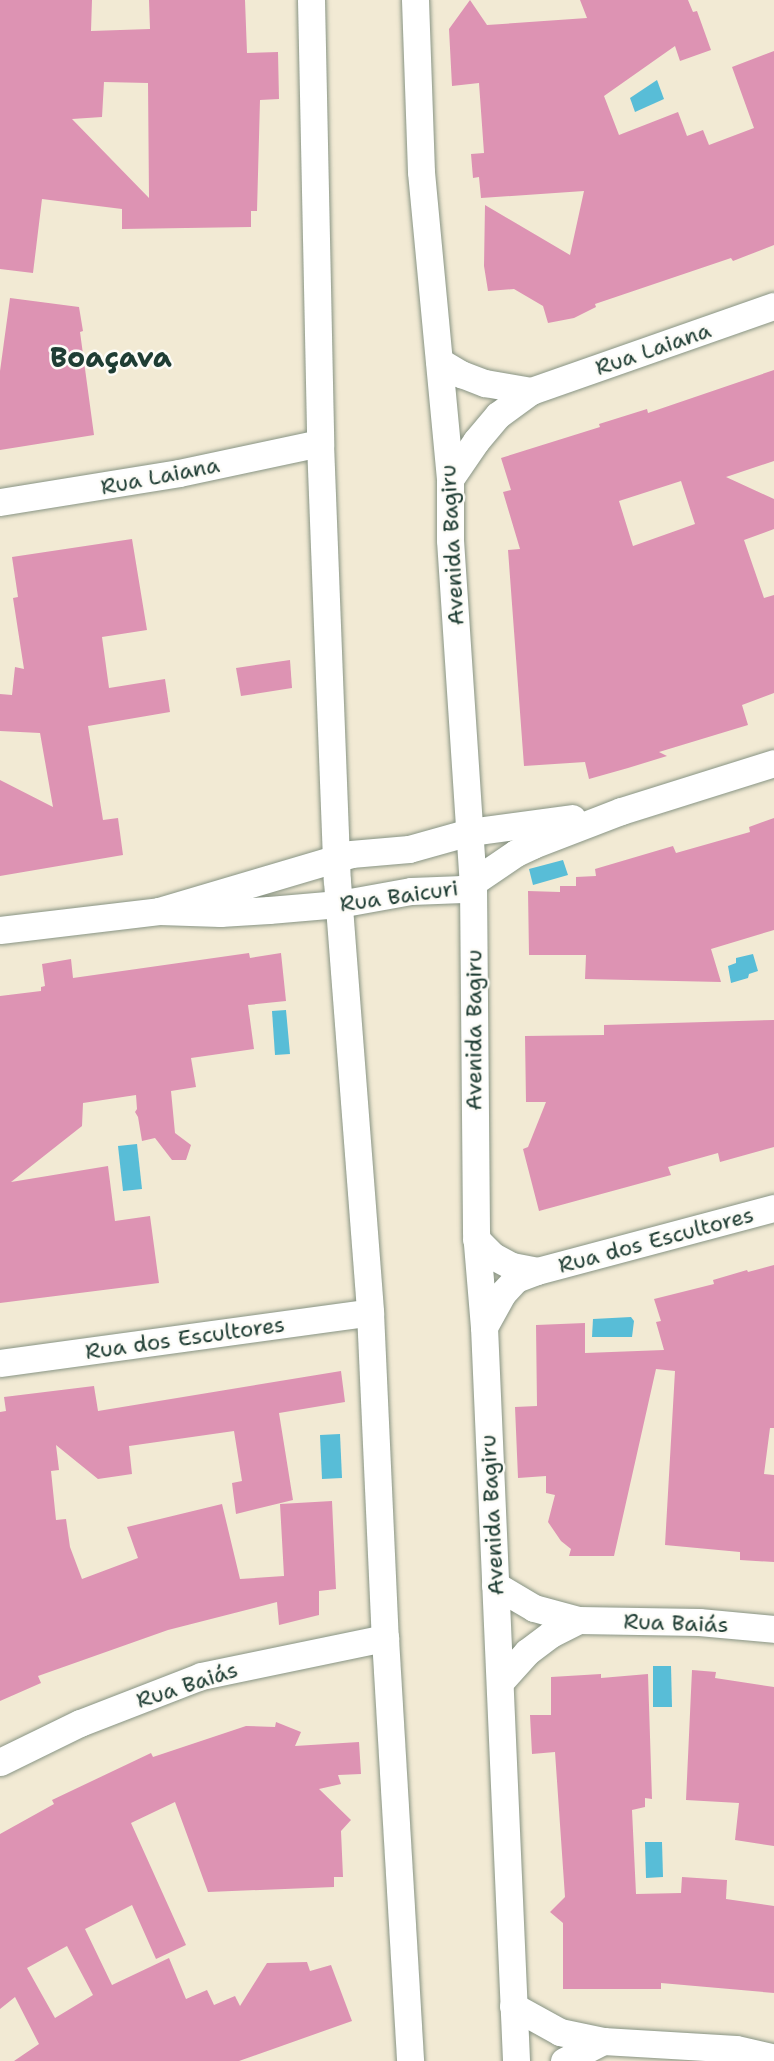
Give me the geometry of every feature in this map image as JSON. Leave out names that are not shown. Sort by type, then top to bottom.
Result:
[{"type":"street","points":[[310,0],[320,443],[336,859],[369,1312],[385,1638],[410,2061]]},
{"type":"street","name":"Avenida Bagiru","points":[[415,0],[421,172],[450,479],[450,540],[473,885],[476,1239],[484,1327],[516,2061]]},
{"type":"street","name":"Rua Laiana","points":[[450,479],[476,441],[498,415],[531,391],[774,306]]},
{"type":"street","name":"Rua Laiana","points":[[439,361],[461,374],[485,383],[531,391]]},
{"type":"street","name":"Rua Laiana","points":[[0,502],[178,473],[320,443]]},
{"type":"street","name":"Rua Baicuri","points":[[0,930],[159,911],[220,913],[339,904],[394,892],[449,891],[473,885],[516,853],[621,811],[774,764]]},
{"type":"street","name":"Rua Baicuri","points":[[159,911],[366,851],[409,849],[470,832],[621,811]]},
{"type":"street","name":"Rua dos Escultores","points":[[484,1327],[502,1294],[516,1280],[537,1271],[774,1208]]},
{"type":"street","name":"Rua dos Escultores","points":[[476,1239],[494,1256],[512,1266],[537,1271]]},
{"type":"street","name":"Rua dos Escultores","points":[[0,1363],[369,1312]]},
{"type":"street","name":"Rua Baiás","points":[[495,1585],[534,1608],[578,1620],[699,1622],[774,1629]]},
{"type":"street","name":"Rua Baiás","points":[[501,1681],[527,1652],[551,1634],[578,1620]]},
{"type":"street","name":"Rua Baiás","points":[[0,1762],[80,1723],[201,1676],[385,1638]]},
{"type":"street","points":[[513,2006],[560,2032],[603,2041],[736,2049],[774,2058]]},
{"type":"street","points":[[564,2061],[603,2041]]},
{"type":"water","points":[[657,80],[664,99],[635,112],[630,98]]},
{"type":"water","points":[[563,860],[568,875],[533,885],[529,869]]},
{"type":"water","points":[[753,954],[758,971],[749,974],[748,978],[731,983],[728,966],[736,963],[736,958]]},
{"type":"water","points":[[286,1010],[290,1054],[275,1055],[272,1011]]},
{"type":"water","points":[[137,1144],[142,1189],[123,1191],[118,1146]]},
{"type":"water","points":[[631,1317],[634,1321],[632,1337],[592,1337],[593,1319]]},
{"type":"water","points":[[340,1434],[342,1478],[322,1479],[320,1435]]},
{"type":"water","points":[[653,1666],[671,1666],[672,1707],[653,1707]]},
{"type":"water","points":[[645,1842],[662,1842],[663,1877],[646,1878]]},
{"type":"building","points":[[0,0],[92,0],[91,31],[150,29],[149,0],[245,0],[247,53],[278,52],[279,99],[260,100],[257,211],[251,211],[251,227],[122,229],[122,209],[42,199],[33,273],[0,269]],"holes":[[[104,82],[148,83],[149,198],[72,119],[102,117]]]},
{"type":"building","points":[[470,0],[487,25],[587,18],[580,0],[688,0],[693,12],[697,11],[711,50],[680,61],[675,46],[604,96],[619,135],[678,112],[687,136],[703,130],[709,145],[754,128],[732,67],[774,51],[774,245],[733,261],[731,258],[595,304],[596,307],[574,318],[548,323],[543,306],[514,289],[488,291],[484,266],[485,205],[570,255],[584,191],[481,198],[479,177],[473,178],[471,154],[484,153],[479,83],[452,86],[449,29]]},
{"type":"building","points":[[10,298],[79,307],[83,331],[80,332],[94,435],[0,450],[0,371]]},
{"type":"building","points":[[774,370],[774,461],[726,477],[774,499],[774,529],[744,540],[764,598],[774,595],[774,693],[742,705],[748,725],[659,752],[667,756],[628,768],[589,779],[585,762],[524,766],[508,550],[520,549],[503,492],[511,490],[501,458],[600,427],[599,424],[647,409],[648,413]],"holes":[[[681,481],[695,524],[633,546],[619,501]]]},
{"type":"building","points":[[132,539],[147,630],[102,637],[109,688],[165,679],[170,712],[88,726],[103,820],[118,818],[123,855],[0,876],[0,780],[53,807],[40,733],[0,731],[0,694],[12,695],[15,667],[24,669],[13,598],[18,597],[12,557]]},
{"type":"building","points":[[290,660],[292,688],[241,696],[236,668]]},
{"type":"building","points":[[774,818],[774,930],[711,949],[721,982],[585,979],[586,955],[529,955],[528,891],[560,892],[560,886],[576,886],[576,877],[596,876],[595,869],[673,846],[676,853],[750,832],[749,827]]},
{"type":"building","points":[[249,953],[250,958],[281,953],[286,1001],[248,1005],[254,1049],[191,1058],[196,1087],[171,1091],[175,1133],[191,1145],[186,1160],[172,1160],[155,1138],[142,1141],[135,1112],[137,1109],[136,1095],[83,1103],[82,1126],[11,1182],[108,1166],[115,1221],[150,1216],[159,1283],[0,1303],[0,996],[41,991],[41,987],[45,986],[42,964],[71,959],[73,978]]},
{"type":"building","points":[[774,1020],[774,1147],[720,1162],[718,1153],[668,1167],[671,1175],[539,1211],[523,1149],[528,1147],[546,1102],[526,1102],[525,1036],[604,1035],[604,1025]]},
{"type":"building","points":[[774,1265],[774,1428],[770,1428],[764,1474],[774,1475],[774,1562],[740,1560],[740,1552],[665,1545],[675,1371],[656,1369],[614,1556],[569,1556],[571,1549],[561,1541],[548,1522],[555,1495],[546,1493],[546,1476],[518,1478],[515,1407],[537,1406],[536,1325],[585,1323],[585,1353],[664,1350],[656,1322],[661,1321],[654,1299],[714,1284],[713,1280],[747,1270],[748,1272]]},
{"type":"building","points":[[341,1371],[345,1402],[279,1413],[293,1500],[236,1514],[232,1483],[242,1481],[234,1431],[129,1446],[132,1474],[98,1479],[56,1445],[59,1470],[51,1471],[56,1520],[66,1519],[70,1547],[82,1579],[138,1558],[127,1527],[222,1504],[240,1579],[284,1576],[280,1504],[332,1501],[336,1589],[319,1591],[319,1615],[279,1625],[277,1602],[168,1630],[38,1676],[41,1683],[0,1701],[0,1412],[6,1411],[4,1397],[94,1386],[98,1411]]},
{"type":"building","points":[[692,1670],[716,1672],[715,1678],[774,1687],[774,1846],[735,1840],[739,1803],[686,1800]]},
{"type":"building","points":[[601,1674],[601,1678],[648,1674],[652,1799],[645,1798],[645,1807],[632,1810],[636,1894],[681,1893],[682,1877],[727,1880],[726,1899],[774,1906],[774,1993],[661,1983],[661,1989],[563,1989],[563,1923],[550,1912],[565,1897],[555,1752],[532,1754],[530,1715],[551,1715],[551,1677]]},
{"type":"building","points":[[276,1722],[301,1732],[295,1746],[359,1742],[361,1774],[338,1775],[341,1784],[319,1789],[351,1820],[341,1831],[343,1877],[334,1877],[334,1887],[208,1892],[175,1802],[131,1823],[186,1945],[156,1959],[132,1905],[85,1929],[112,1985],[169,1958],[186,1999],[207,1990],[214,2005],[235,1996],[240,2006],[267,1963],[307,1962],[310,1971],[331,1965],[352,2021],[239,2061],[14,2061],[39,2044],[15,1997],[0,2009],[0,1834],[54,1804],[52,1800],[151,1753],[153,1757],[246,1726],[275,1727]],"holes":[[[67,1946],[93,1995],[55,2018],[27,1968]]]},
{"type":"district","name":"Boaçava","points":[[111,357]]}]
